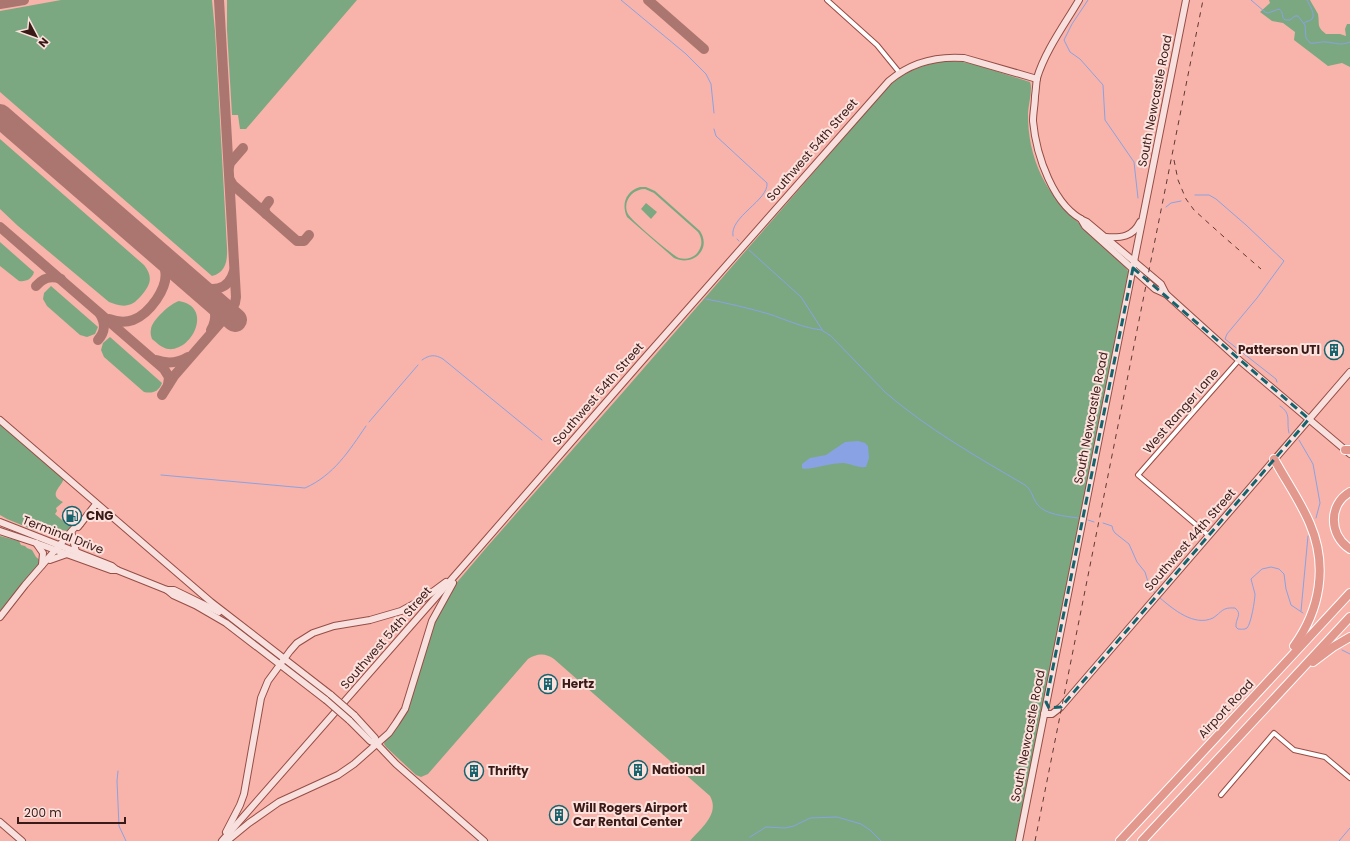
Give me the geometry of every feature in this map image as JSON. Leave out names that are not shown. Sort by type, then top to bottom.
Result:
[{"type":"highway","points":[[1274,460],[1310,522],[1317,544],[1320,565],[1319,586],[1313,613],[1306,628],[1284,664]]},
{"type":"highway","points":[[1350,492],[1344,496],[1337,506],[1333,518],[1338,537],[1350,549]]},
{"type":"highway","name":"Airport Road","points":[[1120,841],[1350,593]]},
{"type":"highway","points":[[1142,841],[1350,617]]},
{"type":"highway","points":[[1294,678],[1333,647],[1350,637]]},
{"type":"main road","points":[[1079,0],[1045,59],[1037,79],[1033,119],[1040,158],[1050,182],[1067,207],[1161,284],[1166,294]]},
{"type":"main road","name":"South Newcastle Road","points":[[1019,841],[1186,0]]},
{"type":"main road","name":"Southwest 54th Street","points":[[221,841],[877,93],[899,72],[920,62],[953,57],[964,58],[1037,79]]},
{"type":"main road","points":[[1105,237],[1122,237],[1128,235],[1135,230],[1143,215]]},
{"type":"main road","points":[[1081,219],[1084,226],[1155,289],[1166,294],[1239,360],[1348,451]]},
{"type":"main road","name":"Southwest 44th Street","points":[[1044,714],[1052,714],[1061,707],[1350,372]]},
{"type":"main road","points":[[0,420],[211,602],[284,658],[375,738],[377,744],[396,764],[484,841]]},
{"type":"main road","points":[[0,617],[96,504]]},
{"type":"main road","name":"Terminal Drive","points":[[0,522],[50,541],[67,554],[111,570],[117,570]]},
{"type":"main road","name":"Terminal Drive","points":[[0,532],[36,543],[76,552],[167,590],[174,590],[188,596],[239,624]]},
{"type":"main road","points":[[50,541],[70,536]]},
{"type":"main road","points":[[70,536],[76,552]]},
{"type":"main road","points":[[36,543],[43,552],[42,566]]},
{"type":"main road","points":[[21,591],[28,587],[59,548]]},
{"type":"main road","points":[[50,560],[67,554]]},
{"type":"main road","points":[[221,841],[235,818],[240,805],[246,782],[261,698],[268,681],[284,658],[297,643],[313,633],[334,626],[386,616],[413,605],[434,592],[458,572]]},
{"type":"main road","points":[[227,841],[249,823],[279,802],[346,770],[377,744],[396,723],[405,709],[432,621],[458,572]]},
{"type":"main road","name":"Terminal Drive","points":[[167,590],[172,595],[195,605],[226,623],[328,698]]},
{"type":"main road","points":[[1046,702],[1052,710],[1061,707]]},
{"type":"main road","points":[[0,822],[22,841]]},
{"type":"street","points":[[827,0],[877,45],[899,72]]},
{"type":"street","name":"West Ranger Lane","points":[[1208,535],[1138,475],[1239,360]]},
{"type":"street","points":[[1221,795],[1274,733],[1294,750],[1325,757],[1350,778]]},
{"type":"highlighted area","points":[[1133,268],[1309,419],[1061,707],[1049,708],[1046,702]]},
{"type":"green space","points":[[61,0],[212,0],[227,250],[226,263],[219,273],[212,276],[0,92],[0,11]]},
{"type":"green space","points":[[227,0],[357,0],[246,129],[240,129],[238,115],[232,115],[227,30]]},
{"type":"green space","points":[[1269,0],[1310,0],[1318,14],[1319,25],[1326,34],[1340,34],[1346,36],[1345,29],[1347,24],[1350,24],[1350,67],[1342,63],[1328,66],[1294,40],[1295,32],[1283,23],[1272,21],[1260,12],[1270,3]]},
{"type":"green space","points":[[950,61],[977,65],[1030,82],[1031,89],[1028,115],[1029,134],[1035,161],[1041,175],[1066,211],[1124,265],[1128,271],[1129,280],[1017,841],[690,841],[704,826],[711,815],[713,809],[710,796],[554,659],[545,655],[538,655],[528,659],[428,774],[421,777],[416,775],[384,744],[385,739],[397,725],[433,624],[453,587],[886,89],[900,77],[915,69]]},
{"type":"green space","points":[[0,139],[144,265],[149,274],[150,281],[144,292],[135,302],[123,306],[109,302],[18,226],[0,209]]},
{"type":"green space","points":[[646,187],[655,191],[700,231],[704,244],[699,255],[688,260],[674,258],[627,217],[625,212],[626,199],[635,189]],"holes":[[[645,189],[654,193],[698,232],[701,239],[701,244],[700,249],[694,256],[684,259],[675,256],[644,230],[628,214],[626,205],[632,194],[636,191]]]},
{"type":"green space","points":[[646,203],[657,212],[651,219],[641,209]]},
{"type":"green space","points":[[0,242],[34,272],[30,278],[24,281],[19,281],[0,266]]},
{"type":"green space","points":[[51,286],[98,327],[95,334],[87,337],[80,335],[47,306],[43,299],[44,293]]},
{"type":"green space","points":[[179,301],[190,305],[195,311],[197,320],[196,328],[185,344],[177,348],[168,349],[152,339],[151,329],[152,325],[162,312]]},
{"type":"green space","points":[[110,337],[162,383],[157,390],[150,393],[144,392],[104,357],[101,350],[103,343]]},
{"type":"green space","points":[[0,423],[64,479],[56,491],[56,497],[63,502],[56,508],[57,511],[55,514],[68,525],[78,515],[80,517],[67,531],[62,530],[52,533],[48,530],[43,531],[39,529],[36,531],[0,515]]},
{"type":"green space","points":[[0,536],[19,541],[21,545],[32,550],[36,557],[41,561],[0,611]]},
{"type":"water","points":[[858,441],[865,443],[868,446],[869,458],[866,467],[844,463],[804,469],[802,468],[802,464],[810,458],[826,455],[845,442]]},
{"type":"waterway","points":[[621,0],[686,54],[706,74],[711,84],[714,113]]},
{"type":"waterway","points":[[1088,0],[1072,24],[1064,40],[1070,52],[1080,59],[1103,85],[1105,120],[1134,162],[1138,198]]},
{"type":"waterway","points":[[1251,0],[1268,13],[1279,9],[1285,20],[1290,20],[1295,16],[1298,16],[1305,25],[1306,38],[1310,43],[1325,42],[1341,44],[1350,42]]},
{"type":"waterway","points":[[1304,23],[1311,20],[1313,17],[1313,12],[1307,0]]},
{"type":"waterway","points":[[714,129],[716,136],[767,183],[766,189],[762,196],[737,222],[733,229],[733,236]]},
{"type":"waterway","points":[[1195,195],[1209,195],[1216,199],[1284,261],[1257,298],[1227,334],[1225,339],[1276,379],[1277,382]]},
{"type":"waterway","points":[[1166,207],[1171,203],[1181,201]]},
{"type":"waterway","points":[[749,250],[801,297],[823,331],[831,336],[886,393],[919,419],[953,442],[1025,485],[1029,489],[1037,504],[1045,511],[1078,518]]},
{"type":"waterway","points":[[706,299],[769,314],[802,326],[822,330]]},
{"type":"waterway","points":[[422,360],[432,356],[437,356],[443,359],[542,440]]},
{"type":"waterway","points":[[369,422],[418,365]]},
{"type":"waterway","points":[[1280,406],[1286,412],[1289,433]]},
{"type":"waterway","points":[[161,475],[305,488],[315,483],[340,462],[366,426]]},
{"type":"waterway","points":[[1299,440],[1313,464],[1320,503],[1316,518]]},
{"type":"waterway","points":[[1088,520],[1094,522]]},
{"type":"waterway","points":[[1103,523],[1112,526],[1115,533],[1129,544],[1137,562],[1145,572],[1149,585],[1155,593]]},
{"type":"waterway","points":[[1301,611],[1308,536]]},
{"type":"waterway","points":[[1160,598],[1177,612],[1191,619],[1206,620],[1213,618],[1222,610],[1235,608],[1239,615],[1236,627],[1238,629],[1245,629],[1250,622],[1255,594],[1251,579],[1262,569],[1271,567],[1279,569],[1284,574],[1286,589],[1291,605],[1303,613]]},
{"type":"waterway","points":[[1342,650],[1350,654]]},
{"type":"waterway","points":[[118,771],[119,826],[126,841]]},
{"type":"waterway","points":[[750,837],[766,827],[785,828],[794,826],[810,818],[837,817],[861,824],[870,830],[881,841]]},
{"type":"waterway","points":[[1339,841],[1350,828]]},
{"type":"taxiway","points":[[0,4],[24,0]]},
{"type":"taxiway","points":[[162,395],[174,376],[228,314],[235,303],[236,297],[219,0]]},
{"type":"taxiway","points":[[648,0],[704,49]]},
{"type":"taxiway","points":[[229,167],[230,163],[243,148]]},
{"type":"taxiway","points":[[230,180],[233,185],[297,241],[304,241],[309,235]]},
{"type":"taxiway","points":[[266,214],[264,208],[269,201]]},
{"type":"taxiway","points":[[0,227],[164,369],[169,377],[168,385]]},
{"type":"taxiway","points":[[109,319],[124,322],[139,317],[151,306],[161,292],[165,277],[164,266],[158,255],[146,243]]},
{"type":"taxiway","points":[[194,284],[200,287],[213,289],[218,288],[228,283],[234,271]]},
{"type":"taxiway","points":[[36,286],[41,281],[50,277],[61,279]]},
{"type":"taxiway","points":[[206,294],[212,302],[215,311],[215,320],[211,330]]},
{"type":"taxiway","points":[[98,340],[104,328],[100,314]]},
{"type":"taxiway","points":[[156,360],[172,362],[180,361],[188,357]]},
{"type":"runway","points":[[0,116],[235,320]]},
{"type":"railway","points":[[1035,841],[1203,0]]},
{"type":"railway","points":[[1174,160],[1178,180],[1186,199],[1194,210],[1261,269]]},
{"type":"place","name":"Patterson UTI","points":[[1334,350]]},
{"type":"place","name":"CNG","points":[[72,516]]},
{"type":"place","name":"Hertz","points":[[548,684]]},
{"type":"place","name":"National","points":[[638,770]]},
{"type":"place","name":"Thrifty","points":[[474,771]]},
{"type":"place","name":"Will Rogers Airport Car Rental Center","points":[[559,815]]}]
